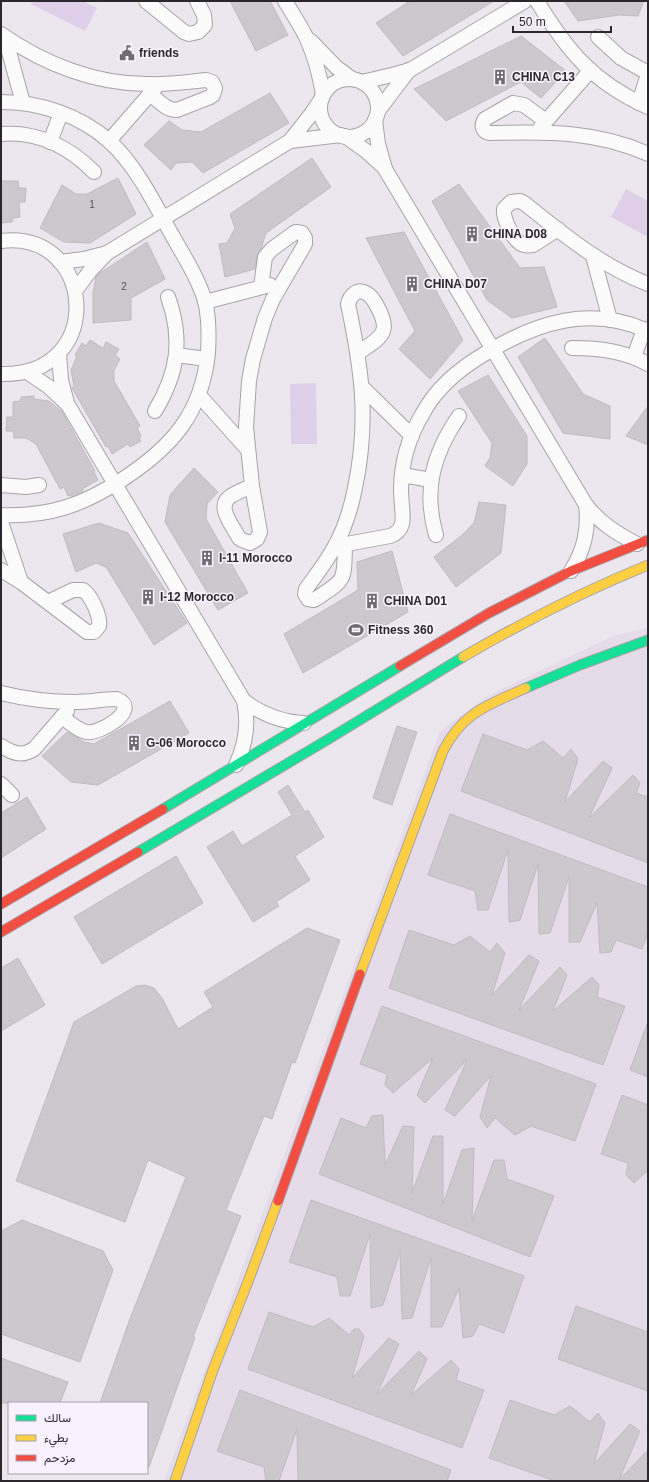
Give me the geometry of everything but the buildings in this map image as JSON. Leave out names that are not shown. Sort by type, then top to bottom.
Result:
[{"type":"street","points":[[149,1],[184,32],[194,34],[202,29],[205,20],[197,1]]},
{"type":"street","points":[[285,1],[307,37],[336,67],[372,90],[378,104],[376,116],[378,144],[385,169],[586,505],[597,518],[610,529],[642,542]]},
{"type":"street","points":[[60,262],[84,259],[107,252],[290,142],[309,118],[330,86],[340,80],[356,80],[392,75],[410,70],[525,1]]},
{"type":"street","points":[[537,1],[565,43],[590,71],[613,89],[643,105],[648,74],[621,58],[598,36]]},
{"type":"street","points":[[3,35],[44,60],[84,75],[154,89],[109,141]]},
{"type":"street","points":[[3,35],[23,103]]},
{"type":"street","points":[[307,37],[318,72],[323,97],[320,107],[326,125],[333,131],[366,151],[385,169]]},
{"type":"street","points":[[290,142],[354,136],[362,133],[370,128],[376,116],[410,70]]},
{"type":"street","points":[[537,132],[590,71]]},
{"type":"street","points":[[1,102],[23,103],[61,113],[86,125],[109,141],[129,164],[163,219],[196,279],[205,302],[208,330],[207,359],[199,395],[187,419],[168,444],[154,457],[115,484],[66,508],[26,515],[1,515]]},
{"type":"street","points":[[546,121],[524,105],[517,103],[510,104],[485,119],[482,124],[484,130],[490,133],[537,132],[577,134],[597,137],[619,143],[648,154]]},
{"type":"street","points":[[50,142],[61,113]]},
{"type":"street","points":[[1,134],[32,136],[50,142],[74,154],[94,172]]},
{"type":"street","points":[[558,229],[610,267],[648,284]]},
{"type":"street","points":[[252,486],[248,450],[247,404],[253,359],[265,318],[283,282],[305,244],[304,235],[300,232],[294,232],[268,252],[264,261],[261,287]]},
{"type":"street","points":[[1,240],[24,241],[38,246],[50,253],[60,262],[72,280],[77,307],[75,323],[69,339],[59,354],[39,368],[27,372],[1,374]]},
{"type":"street","points":[[75,291],[107,252]]},
{"type":"street","points":[[593,256],[610,320]]},
{"type":"street","points":[[205,302],[283,282]]},
{"type":"street","points":[[155,411],[169,384],[174,370],[176,355],[177,331],[168,297]]},
{"type":"street","points":[[358,353],[362,387],[363,430],[358,474],[340,546],[390,536],[397,533],[403,520],[401,498],[402,475],[407,449],[424,411],[441,389],[464,368],[492,349],[524,332],[557,321],[593,318],[610,320],[646,330],[634,357]]},
{"type":"street","points":[[572,348],[603,349],[634,357],[648,364]]},
{"type":"street","points":[[59,354],[61,380],[68,405],[244,701],[246,712],[246,734],[236,765]]},
{"type":"street","points":[[176,355],[207,359]]},
{"type":"street","points":[[27,372],[49,387],[68,405]]},
{"type":"street","points":[[362,387],[412,436]]},
{"type":"street","points":[[199,395],[248,450]]},
{"type":"street","points":[[436,535],[431,513],[431,480],[435,462],[442,446],[459,416]]},
{"type":"street","points":[[402,475],[431,480]]},
{"type":"street","points":[[1,485],[26,487],[39,485]]},
{"type":"street","points":[[571,571],[582,551],[585,540],[587,523],[586,505]]},
{"type":"street","points":[[1,522],[21,582]]},
{"type":"street","points":[[1,904],[489,613],[571,571],[642,542]]},
{"type":"street","points":[[1,932],[312,749],[504,632],[596,586],[648,565]]},
{"type":"street","points":[[1,570],[21,582],[48,602]]},
{"type":"street","points":[[175,1481],[213,1370],[249,1279],[354,990],[448,740],[465,720],[482,709],[550,676],[583,662],[648,640]]},
{"type":"street","points":[[1,693],[26,698],[76,702],[117,699],[123,703],[125,711],[120,717],[100,730],[90,733],[80,730],[62,717]]},
{"type":"street","points":[[244,701],[258,711],[272,718],[293,723],[304,723]]},
{"type":"street","points":[[1,746],[11,752],[23,754],[29,752],[34,749],[76,702]]},
{"type":"street","points":[[1,784],[12,795]]},
{"type":"street","points":[[80,868],[102,850],[112,839]]},
{"type":"street","points":[[62,885],[63,889],[71,891]]},
{"type":"shaded area","points":[[33,1],[83,1],[97,8],[85,31],[31,4]]},
{"type":"shaded area","points":[[626,189],[648,201],[648,237],[611,217]]},
{"type":"shaded area","points":[[316,383],[317,444],[291,444],[290,384]]},
{"type":"shaded area","points":[[648,628],[648,1481],[164,1481],[440,731],[489,695],[613,636]]},
{"type":"traffic: fast","points":[[526,688],[580,665],[648,640]]},
{"type":"traffic: fast","points":[[138,852],[327,740],[463,657]]},
{"type":"traffic: fast","points":[[163,809],[400,666]]},
{"type":"traffic: slow","points":[[463,657],[554,608],[601,585],[648,565]]},
{"type":"traffic: slow","points":[[360,974],[443,751],[459,727],[468,718],[488,705],[526,688]]},
{"type":"traffic: slow","points":[[175,1481],[213,1370],[278,1201]]},
{"type":"traffic: jam","points":[[400,666],[489,613],[571,571],[648,540]]},
{"type":"traffic: jam","points":[[1,904],[163,809]]},
{"type":"traffic: jam","points":[[1,932],[138,852]]},
{"type":"traffic: jam","points":[[278,1201],[360,974]]},
{"type":"place","name":"friends","points":[[127,53]]},
{"type":"place","name":"CHINA C13","points":[[500,77]]},
{"type":"place","name":"CHINA D08","points":[[472,234]]},
{"type":"place","name":"CHINA D07","points":[[412,284]]},
{"type":"place","name":"I-11 Morocco","points":[[207,558]]},
{"type":"place","name":"I-12 Morocco","points":[[148,597]]},
{"type":"place","name":"CHINA D01","points":[[372,601]]},
{"type":"place","name":"Fitness 360","points":[[356,630]]},
{"type":"place","name":"G-06 Morocco","points":[[134,743]]}]
